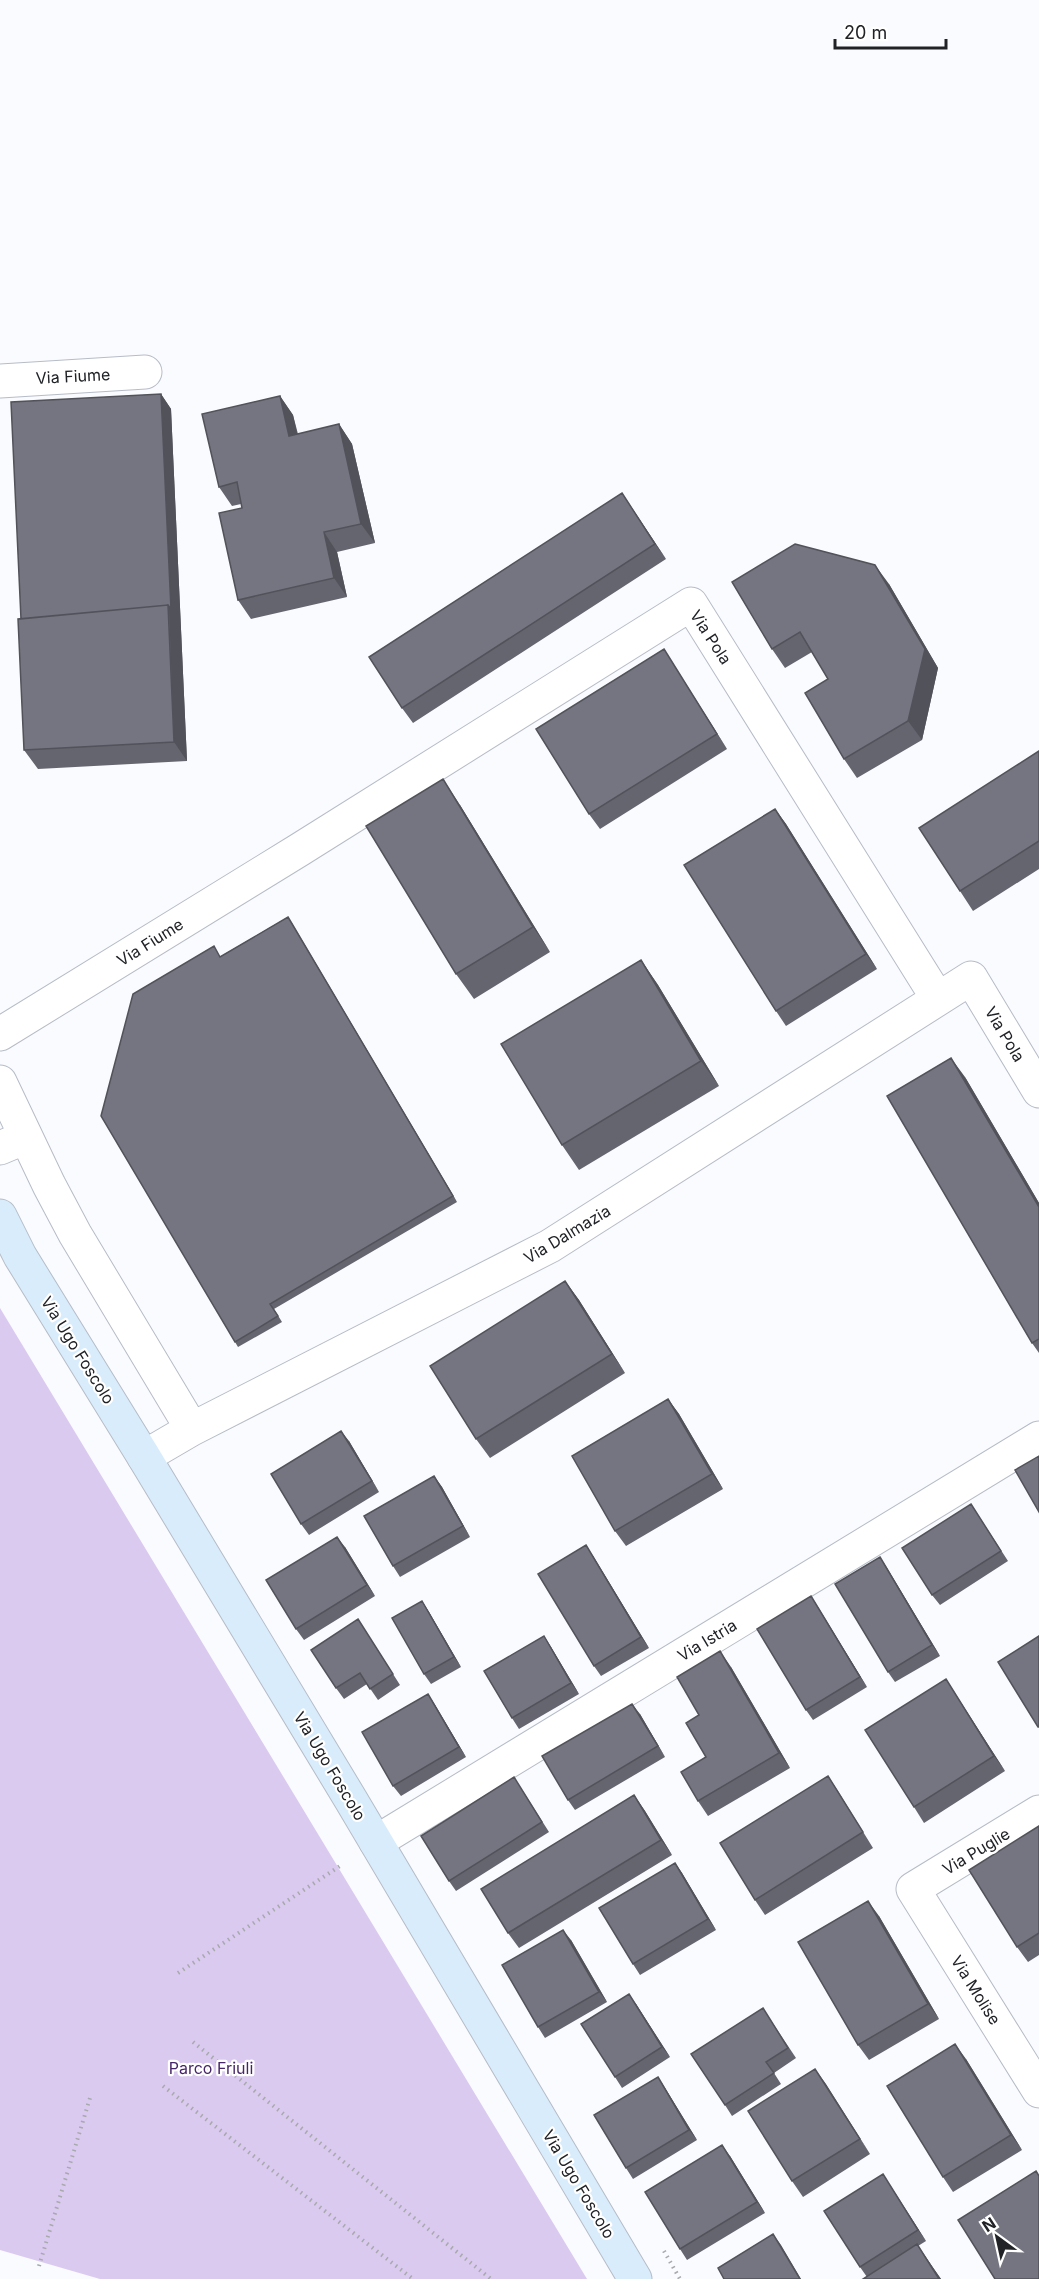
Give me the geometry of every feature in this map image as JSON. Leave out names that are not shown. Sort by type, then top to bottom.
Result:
[{"type":"street","name":"Via Fiume","points":[[0,381],[145,372]]},
{"type":"street","name":"Via Pola","points":[[299,850],[691,604],[938,999]]},
{"type":"street","name":"Via Fiume","points":[[0,1034],[299,850]]},
{"type":"street","name":"Via Pola","points":[[971,978],[1039,1091]]},
{"type":"street","name":"Via Dalmazia","points":[[144,1456],[192,1429],[550,1246],[971,978]]},
{"type":"street","points":[[0,1082],[13,1143],[75,1234],[192,1429]]},
{"type":"street","name":"Via Ugo Foscolo","points":[[0,1216],[10,1245],[144,1456],[635,2279]]},
{"type":"street","name":"Via Istria","points":[[376,1842],[1039,1438]]},
{"type":"street","name":"Via Puglie","points":[[913,1889],[1039,1812]]},
{"type":"street","name":"Via Molise","points":[[913,1889],[1039,2091]]},
{"type":"path","points":[[178,1973],[343,1864]]},
{"type":"path","points":[[193,2042],[491,2279]]},
{"type":"path","points":[[163,2086],[412,2279]]},
{"type":"path","points":[[39,2266],[90,2098]]},
{"type":"path","points":[[676,2272],[680,2279]]},
{"type":"green space","name":"Parco Friuli","points":[[0,1308],[587,2279],[100,2279],[0,2250]]},
{"type":"building","points":[[161,394],[171,609],[168,605],[21,619],[11,402]]},
{"type":"building","points":[[280,396],[289,436],[339,424],[361,524],[324,532],[334,578],[238,600],[219,513],[242,508],[237,482],[219,487],[202,414]]},
{"type":"building","points":[[622,493],[655,544],[402,708],[369,657]]},
{"type":"building","points":[[795,544],[875,565],[925,649],[908,721],[844,759],[805,693],[828,679],[800,632],[772,649],[732,582]]},
{"type":"building","points":[[168,605],[174,742],[24,750],[18,619]]},
{"type":"building","points":[[664,649],[717,734],[589,814],[536,729]]},
{"type":"building","points":[[1039,751],[1039,841],[960,891],[919,828]]},
{"type":"building","points":[[443,779],[533,927],[456,974],[366,826]]},
{"type":"building","points":[[775,809],[866,954],[776,1011],[684,865]]},
{"type":"building","points":[[288,917],[453,1196],[270,1304],[278,1316],[235,1342],[101,1116],[133,994],[214,946],[220,957]]},
{"type":"building","points":[[641,960],[701,1061],[562,1145],[501,1044]]},
{"type":"building","points":[[951,1058],[1039,1207],[1039,1339],[1032,1343],[887,1096]]},
{"type":"building","points":[[565,1281],[612,1354],[476,1439],[430,1366]]},
{"type":"building","points":[[668,1399],[712,1474],[615,1531],[572,1456]]},
{"type":"building","points":[[341,1431],[372,1481],[301,1524],[271,1474]]},
{"type":"building","points":[[1039,1456],[1039,1512],[1015,1470]]},
{"type":"building","points":[[434,1476],[463,1526],[393,1566],[364,1516]]},
{"type":"building","points":[[971,1504],[1001,1551],[932,1595],[902,1548]]},
{"type":"building","points":[[337,1537],[367,1585],[296,1629],[266,1580]]},
{"type":"building","points":[[586,1545],[641,1637],[594,1666],[538,1574]]},
{"type":"building","points":[[880,1557],[932,1645],[888,1672],[835,1584]]},
{"type":"building","points":[[811,1596],[860,1677],[806,1710],[757,1629]]},
{"type":"building","points":[[422,1601],[454,1657],[424,1674],[392,1618]]},
{"type":"building","points":[[358,1619],[393,1674],[370,1689],[360,1673],[336,1688],[311,1650]]},
{"type":"building","points":[[544,1636],[571,1683],[512,1718],[484,1671]]},
{"type":"building","points":[[1039,1636],[1039,1727],[1038,1727],[998,1662]]},
{"type":"building","points":[[720,1651],[779,1753],[698,1801],[681,1772],[706,1757],[686,1723],[699,1715],[677,1677]]},
{"type":"building","points":[[946,1679],[994,1756],[914,1807],[865,1730]]},
{"type":"building","points":[[428,1694],[459,1747],[393,1786],[362,1732]]},
{"type":"building","points":[[632,1704],[658,1746],[568,1800],[542,1756]]},
{"type":"building","points":[[828,1776],[863,1832],[755,1900],[720,1843]]},
{"type":"building","points":[[514,1777],[542,1822],[449,1881],[421,1836]]},
{"type":"building","points":[[634,1795],[661,1840],[508,1933],[481,1889]]},
{"type":"building","points":[[1039,1826],[1039,1933],[1017,1947],[969,1870]]},
{"type":"building","points":[[675,1863],[708,1919],[633,1964],[599,1908]]},
{"type":"building","points":[[868,1901],[928,2004],[858,2045],[798,1942]]},
{"type":"building","points":[[563,1930],[599,1992],[538,2027],[502,1965]]},
{"type":"building","points":[[629,1994],[662,2047],[615,2077],[581,2024]]},
{"type":"building","points":[[763,2008],[788,2048],[766,2062],[774,2073],[725,2105],[691,2054]]},
{"type":"building","points":[[955,2044],[1011,2135],[943,2177],[887,2086]]},
{"type":"building","points":[[815,2069],[860,2139],[792,2181],[748,2111]]},
{"type":"building","points":[[658,2077],[689,2130],[626,2168],[594,2115]]},
{"type":"building","points":[[722,2145],[757,2202],[680,2249],[645,2192]]},
{"type":"building","points":[[1036,2171],[1039,2176],[1039,2279],[995,2279],[958,2220]]},
{"type":"building","points":[[883,2174],[918,2230],[860,2267],[824,2211]]},
{"type":"building","points":[[773,2234],[800,2279],[724,2279],[718,2268]]},
{"type":"building","points":[[917,2244],[939,2279],[863,2279]]}]
